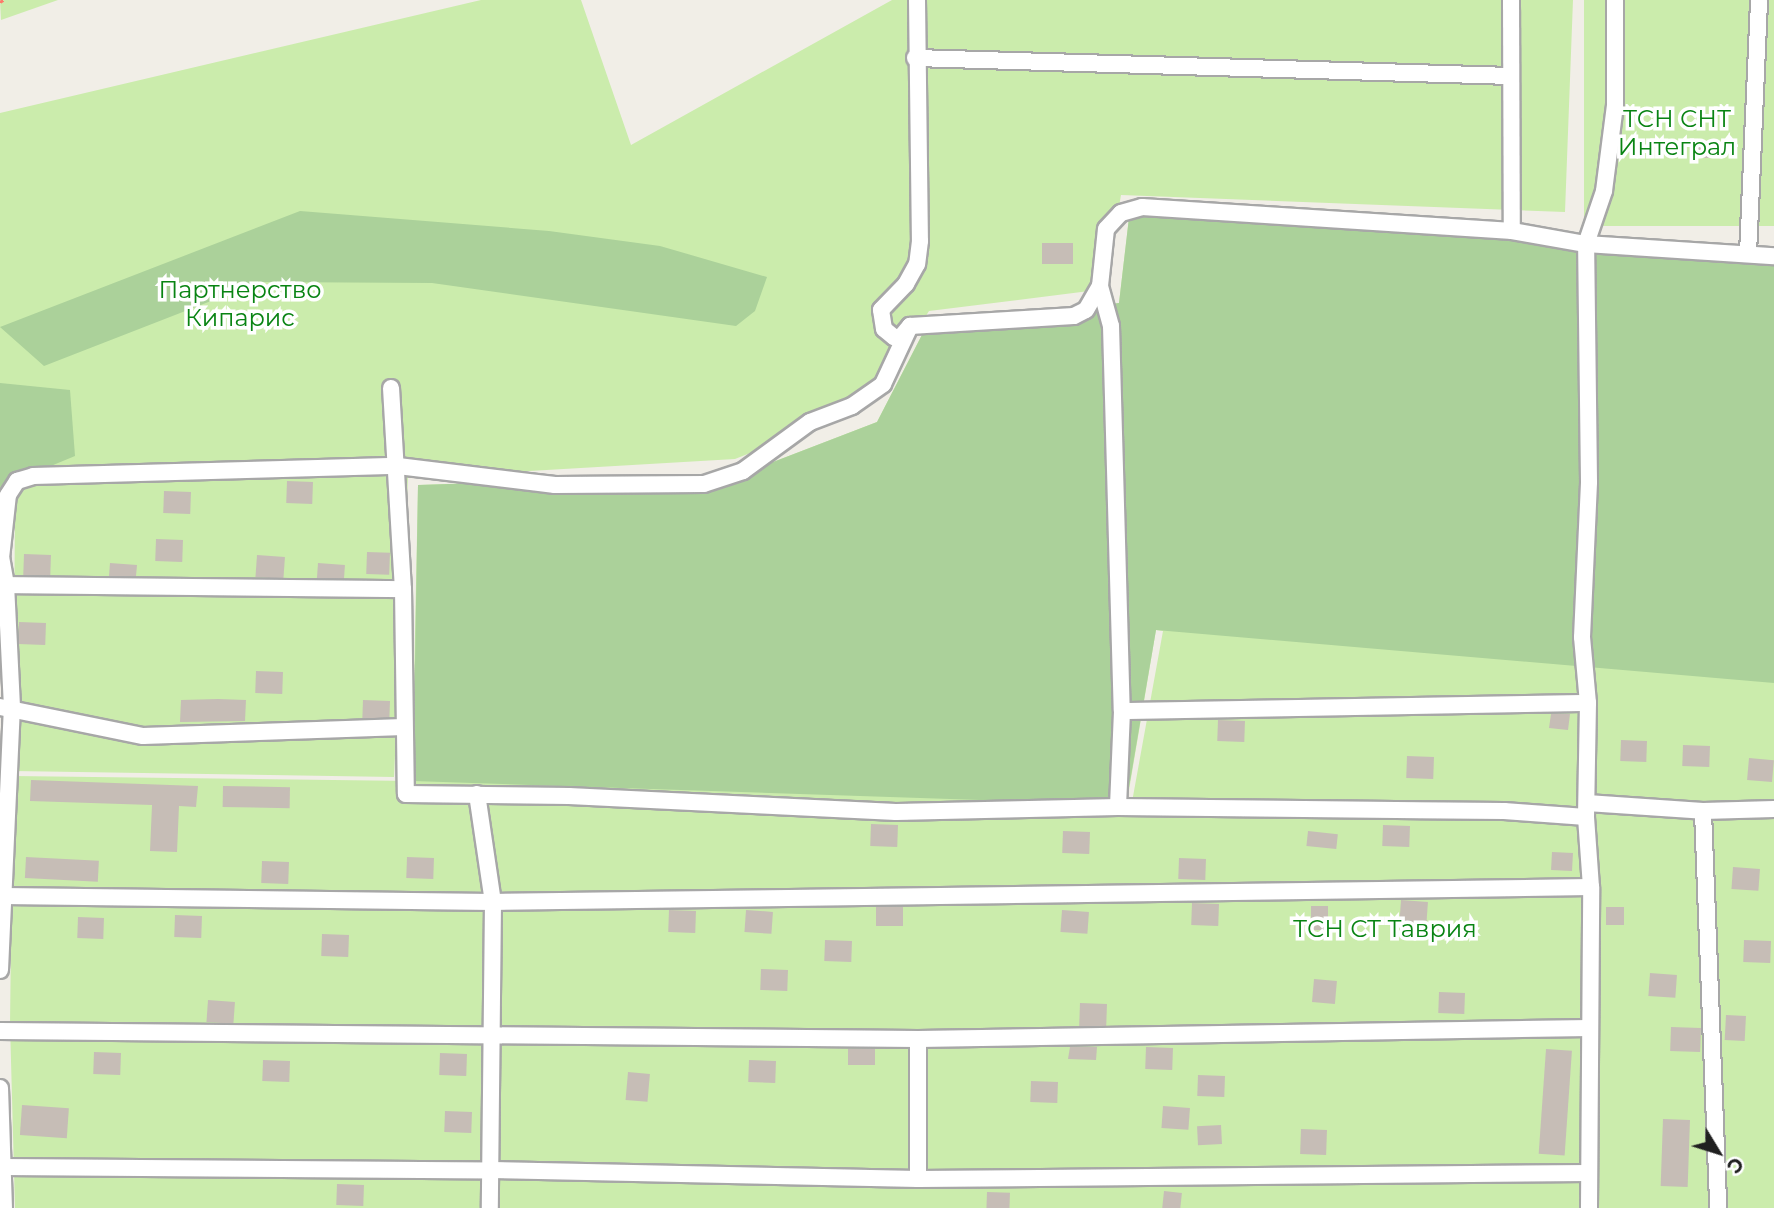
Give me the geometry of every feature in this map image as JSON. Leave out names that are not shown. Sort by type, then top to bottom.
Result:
[{"type":"street","points":[[917,0],[915,58],[920,241],[917,264],[880,317],[884,329],[900,338],[909,326],[1074,316],[1086,310],[1100,286]]},
{"type":"street","points":[[1511,0],[1512,232]]},
{"type":"street","points":[[1589,1208],[1591,887],[1586,810],[1588,704],[1582,637],[1589,482],[1586,244],[1604,191],[1615,104],[1615,0]]},
{"type":"street","points":[[1748,254],[1759,0]]},
{"type":"street","points":[[915,58],[1511,76]]},
{"type":"street","points":[[1118,807],[1122,711],[1111,326],[1100,286],[1106,229],[1131,208],[1512,232],[1586,244],[1774,256]]},
{"type":"street","points":[[0,970],[6,707],[6,585],[1,558],[4,495],[18,481],[33,476],[398,466],[555,485],[704,484],[743,471],[810,422],[852,406],[883,384],[909,326]]},
{"type":"street","points":[[391,388],[398,466],[403,589],[406,794],[477,794],[896,812],[1118,807],[1504,811],[1774,809]]},
{"type":"street","points":[[6,585],[403,589]]},
{"type":"street","points":[[1122,711],[1588,704]]},
{"type":"street","points":[[6,707],[143,736],[404,727]]},
{"type":"street","points":[[477,794],[493,902],[490,1208]]},
{"type":"street","points":[[1703,811],[1718,1208]]},
{"type":"street","points":[[3,896],[493,902],[1591,887]]},
{"type":"street","points":[[0,1031],[918,1039],[1590,1028]]},
{"type":"street","points":[[918,1039],[918,1179]]},
{"type":"street","points":[[0,1088],[4,1208]]},
{"type":"street","points":[[2,1167],[491,1170],[918,1179],[1588,1173]]},
{"type":"green space","points":[[0,0],[58,0],[1,20]]},
{"type":"green space","name":"Партнерство Кипарис","points":[[481,0],[581,0],[631,145],[892,0],[1573,0],[1565,212],[1121,195],[1105,289],[929,311],[869,406],[735,459],[408,478],[394,777],[13,771],[15,511],[0,506],[0,113]]},
{"type":"green space","name":"ТСН СНТ Интеграл","points":[[1584,0],[1774,0],[1774,226],[1584,226]]},
{"type":"green space","name":"ТСН СТ Таврия","points":[[1130,209],[1774,247],[1774,1208],[15,1208],[10,1024],[13,776],[412,781],[418,485],[742,474],[877,422],[925,329],[1119,303]],"holes":[[[1156,630],[1163,631],[1132,802],[1127,802]]]},
{"type":"green space","points":[[1130,209],[1774,247],[1774,683],[1156,630],[1126,805],[413,781],[418,485],[742,474],[877,422],[925,329],[1119,303]]},
{"type":"green space","points":[[300,211],[549,231],[660,246],[767,277],[755,311],[736,326],[432,283],[260,282],[44,366],[0,327]]},
{"type":"green space","points":[[0,383],[70,390],[75,456],[0,487]]},
{"type":"building","points":[[1691,141],[1719,141],[1719,158],[1691,158]]},
{"type":"building","points":[[1042,243],[1073,243],[1073,264],[1042,264]]},
{"type":"building","points":[[287,481],[313,482],[312,504],[286,503]]},
{"type":"building","points":[[164,491],[191,492],[190,514],[163,513]]},
{"type":"building","points":[[156,539],[183,540],[182,562],[155,561]]},
{"type":"building","points":[[367,552],[390,553],[389,575],[366,574]]},
{"type":"building","points":[[24,554],[51,555],[50,576],[23,575]]},
{"type":"building","points":[[257,555],[285,557],[283,579],[255,577]]},
{"type":"building","points":[[110,563],[137,565],[136,576],[109,576]]},
{"type":"building","points":[[318,563],[345,565],[344,580],[317,578]]},
{"type":"building","points":[[19,622],[46,623],[45,645],[18,644]]},
{"type":"building","points":[[256,671],[283,672],[282,694],[255,693]]},
{"type":"building","points":[[181,700],[246,700],[245,721],[180,722]]},
{"type":"building","points":[[363,700],[390,701],[389,719],[362,718]]},
{"type":"building","points":[[1551,714],[1570,714],[1568,730],[1549,728]]},
{"type":"building","points":[[1218,720],[1245,721],[1244,742],[1217,741]]},
{"type":"building","points":[[1621,740],[1647,741],[1646,762],[1620,761]]},
{"type":"building","points":[[1683,745],[1710,746],[1709,767],[1682,766]]},
{"type":"building","points":[[1407,756],[1434,757],[1433,779],[1406,778]]},
{"type":"building","points":[[1749,758],[1774,760],[1772,782],[1747,780]]},
{"type":"building","points":[[31,780],[198,786],[196,807],[179,806],[177,852],[150,851],[152,805],[30,801]]},
{"type":"building","points":[[223,786],[290,787],[290,808],[223,807]]},
{"type":"building","points":[[871,824],[898,825],[897,847],[870,846]]},
{"type":"building","points":[[1383,825],[1410,826],[1409,847],[1382,846]]},
{"type":"building","points":[[1063,831],[1090,832],[1089,854],[1062,853]]},
{"type":"building","points":[[1308,831],[1338,834],[1336,849],[1306,846]]},
{"type":"building","points":[[1552,852],[1573,853],[1572,871],[1551,870]]},
{"type":"building","points":[[26,857],[99,861],[98,882],[25,878]]},
{"type":"building","points":[[407,857],[434,858],[433,879],[406,878]]},
{"type":"building","points":[[1179,858],[1206,859],[1205,880],[1178,879]]},
{"type":"building","points":[[262,861],[289,862],[288,884],[261,883]]},
{"type":"building","points":[[1733,867],[1760,869],[1758,891],[1731,889]]},
{"type":"building","points":[[1401,900],[1428,902],[1426,924],[1399,922]]},
{"type":"building","points":[[1192,903],[1219,904],[1218,926],[1191,925]]},
{"type":"building","points":[[1311,906],[1328,906],[1328,930],[1311,930]]},
{"type":"building","points":[[876,907],[903,907],[903,926],[876,926]]},
{"type":"building","points":[[1606,907],[1624,907],[1624,925],[1606,925]]},
{"type":"building","points":[[669,910],[696,911],[695,933],[668,932]]},
{"type":"building","points":[[746,910],[773,912],[771,934],[744,932]]},
{"type":"building","points":[[1062,910],[1089,912],[1087,934],[1060,932]]},
{"type":"building","points":[[175,915],[202,916],[201,938],[174,937]]},
{"type":"building","points":[[78,917],[104,918],[103,939],[77,938]]},
{"type":"building","points":[[322,934],[349,935],[348,957],[321,956]]},
{"type":"building","points":[[825,940],[852,941],[851,962],[824,961]]},
{"type":"building","points":[[1744,940],[1771,941],[1770,963],[1743,962]]},
{"type":"building","points":[[761,969],[788,970],[787,991],[760,990]]},
{"type":"building","points":[[1650,973],[1677,975],[1675,998],[1648,996]]},
{"type":"building","points":[[1314,979],[1337,981],[1335,1004],[1312,1002]]},
{"type":"building","points":[[1439,992],[1465,993],[1464,1014],[1438,1013]]},
{"type":"building","points":[[208,1000],[235,1002],[233,1024],[206,1022]]},
{"type":"building","points":[[1080,1003],[1107,1004],[1106,1027],[1079,1026]]},
{"type":"building","points":[[1726,1015],[1746,1016],[1745,1041],[1725,1040]]},
{"type":"building","points":[[1671,1027],[1701,1028],[1700,1052],[1670,1051]]},
{"type":"building","points":[[1070,1047],[1097,1047],[1096,1060],[1068,1059]]},
{"type":"building","points":[[1146,1047],[1173,1048],[1172,1070],[1145,1069]]},
{"type":"building","points":[[848,1049],[875,1049],[875,1065],[848,1065]]},
{"type":"building","points":[[1546,1049],[1572,1051],[1565,1156],[1539,1154]]},
{"type":"building","points":[[94,1052],[121,1053],[120,1075],[93,1074]]},
{"type":"building","points":[[440,1053],[467,1054],[466,1076],[439,1075]]},
{"type":"building","points":[[263,1060],[290,1061],[289,1082],[262,1081]]},
{"type":"building","points":[[749,1060],[776,1061],[775,1083],[748,1082]]},
{"type":"building","points":[[628,1072],[650,1074],[647,1102],[626,1100]]},
{"type":"building","points":[[1198,1075],[1225,1076],[1224,1097],[1197,1096]]},
{"type":"building","points":[[1031,1081],[1058,1082],[1057,1103],[1030,1102]]},
{"type":"building","points":[[22,1105],[69,1108],[67,1138],[20,1135]]},
{"type":"building","points":[[1163,1106],[1190,1108],[1188,1130],[1161,1128]]},
{"type":"building","points":[[445,1111],[472,1112],[471,1133],[444,1132]]},
{"type":"building","points":[[1663,1119],[1690,1120],[1688,1187],[1661,1186]]},
{"type":"building","points":[[1221,1125],[1222,1144],[1198,1145],[1197,1126]]},
{"type":"building","points":[[1301,1129],[1327,1130],[1326,1155],[1300,1154]]},
{"type":"building","points":[[337,1184],[364,1185],[363,1206],[336,1205]]},
{"type":"building","points":[[1164,1191],[1182,1193],[1180,1208],[1162,1208]]},
{"type":"building","points":[[987,1192],[1010,1193],[1009,1208],[986,1208]]}]
